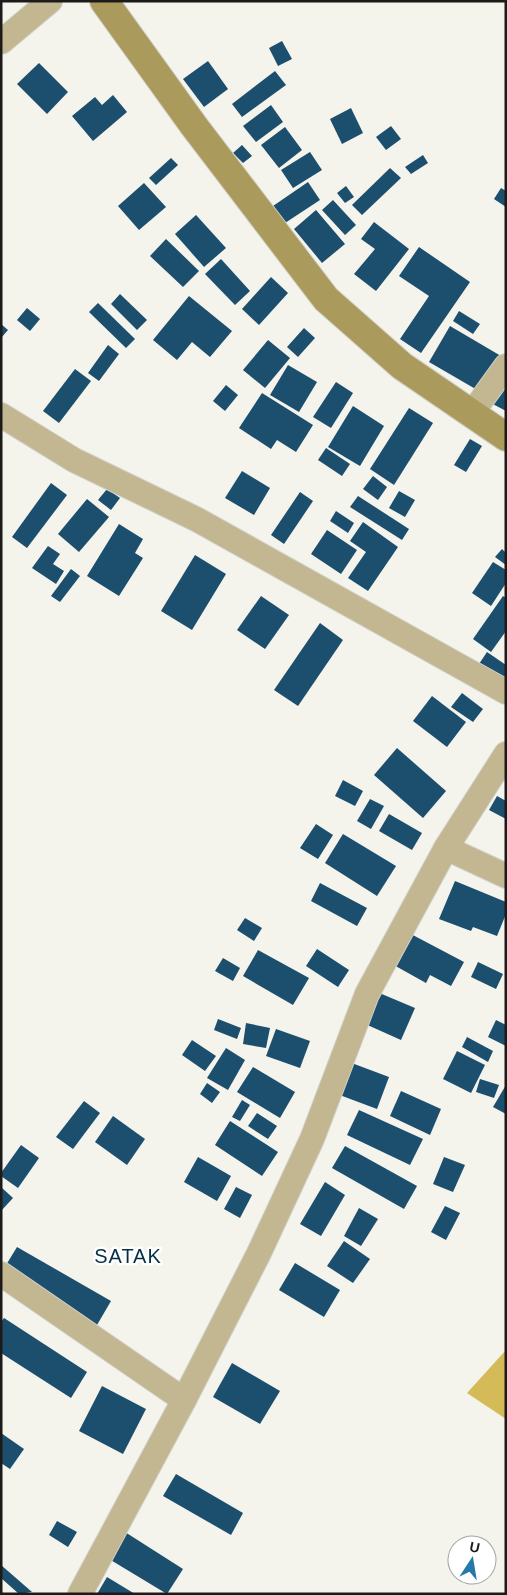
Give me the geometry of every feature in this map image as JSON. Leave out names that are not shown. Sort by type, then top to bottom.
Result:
[{"type":"street","points":[[1,42],[50,1]]},
{"type":"street","points":[[104,1],[194,126],[326,299],[402,366],[506,437]]},
{"type":"street","points":[[472,413],[506,366]]},
{"type":"street","points":[[1,415],[74,460],[196,518],[506,692]]},
{"type":"street","points":[[80,1594],[184,1400],[259,1252],[312,1139],[367,994],[446,848],[506,754]]},
{"type":"street","points":[[446,848],[506,876]]},
{"type":"street","points":[[1,1274],[184,1400]]},
{"type":"shaded area","points":[[506,1350],[506,1419],[467,1393]]},
{"type":"building","points":[[282,41],[292,59],[278,66],[269,48]]},
{"type":"building","points":[[208,61],[228,89],[204,107],[183,79]]},
{"type":"building","points":[[39,63],[68,92],[47,114],[17,84]]},
{"type":"building","points":[[275,71],[286,85],[242,117],[232,104]]},
{"type":"building","points":[[113,95],[127,112],[93,141],[72,116],[95,97],[102,105]]},
{"type":"building","points":[[271,105],[283,122],[256,142],[243,126]]},
{"type":"building","points":[[351,108],[363,133],[342,144],[330,119]]},
{"type":"building","points":[[391,126],[401,139],[386,150],[376,137]]},
{"type":"building","points":[[285,127],[302,150],[279,168],[261,145]]},
{"type":"building","points":[[242,145],[252,156],[243,163],[233,153]]},
{"type":"building","points":[[310,152],[322,170],[293,188],[281,170]]},
{"type":"building","points":[[423,155],[428,163],[411,174],[405,167]]},
{"type":"building","points":[[171,158],[178,165],[156,185],[149,178]]},
{"type":"building","points":[[390,168],[401,178],[362,215],[352,205]]},
{"type":"building","points":[[308,182],[320,200],[285,223],[273,206]]},
{"type":"building","points":[[144,183],[166,207],[139,230],[118,206]]},
{"type":"building","points":[[346,186],[354,197],[345,203],[337,193]]},
{"type":"building","points":[[501,188],[506,191],[506,207],[494,199]]},
{"type":"building","points":[[333,200],[356,225],[345,235],[322,210]]},
{"type":"building","points":[[316,210],[345,244],[322,263],[294,229]]},
{"type":"building","points":[[196,215],[226,248],[204,267],[175,234]]},
{"type":"building","points":[[374,222],[409,249],[376,291],[354,274],[375,249],[361,239]]},
{"type":"building","points":[[166,239],[199,271],[183,287],[150,256]]},
{"type":"building","points":[[419,247],[470,282],[421,353],[400,339],[429,296],[399,276]]},
{"type":"building","points":[[221,259],[250,291],[235,305],[205,274]]},
{"type":"building","points":[[271,277],[288,293],[259,325],[242,309]]},
{"type":"building","points":[[120,294],[147,320],[137,330],[111,304]]},
{"type":"building","points":[[189,296],[232,331],[210,357],[192,342],[177,360],[153,340]]},
{"type":"building","points":[[98,303],[135,339],[126,348],[89,312]]},
{"type":"building","points":[[27,308],[40,319],[30,331],[17,320]]},
{"type":"building","points":[[459,311],[480,324],[473,334],[453,321]]},
{"type":"building","points":[[1,324],[8,330],[1,338]]},
{"type":"building","points":[[450,326],[501,356],[479,391],[429,362]]},
{"type":"building","points":[[304,328],[315,338],[298,357],[287,347]]},
{"type":"building","points":[[268,340],[290,358],[265,388],[243,370]]},
{"type":"building","points":[[108,345],[119,354],[99,381],[88,373]]},
{"type":"building","points":[[288,365],[317,382],[299,412],[270,395]]},
{"type":"building","points":[[75,369],[91,381],[59,423],[43,411]]},
{"type":"building","points":[[506,375],[506,411],[489,402]]},
{"type":"building","points":[[336,382],[353,393],[331,428],[313,417]]},
{"type":"building","points":[[226,385],[238,395],[225,411],[213,401]]},
{"type":"building","points":[[262,393],[313,425],[296,452],[277,440],[271,449],[239,428]]},
{"type":"building","points":[[353,406],[384,426],[360,466],[328,447]]},
{"type":"building","points":[[409,408],[433,423],[394,485],[370,469]]},
{"type":"building","points":[[470,439],[482,446],[466,472],[454,465]]},
{"type":"building","points":[[326,448],[350,464],[342,476],[318,460]]},
{"type":"building","points":[[242,471],[270,488],[254,515],[225,498]]},
{"type":"building","points":[[373,476],[387,487],[378,500],[363,489]]},
{"type":"building","points":[[51,483],[67,495],[27,548],[12,537]]},
{"type":"building","points":[[107,489],[120,498],[111,510],[98,500]]},
{"type":"building","points":[[399,491],[415,500],[405,517],[389,508]]},
{"type":"building","points":[[300,492],[313,501],[284,544],[271,535]]},
{"type":"building","points":[[358,496],[409,529],[402,540],[350,507]]},
{"type":"building","points":[[87,499],[109,517],[79,552],[58,534]]},
{"type":"building","points":[[336,511],[354,523],[348,533],[330,521]]},
{"type":"building","points":[[363,522],[398,547],[368,591],[348,578],[366,552],[350,541]]},
{"type":"building","points":[[119,524],[143,539],[135,553],[143,558],[119,596],[87,576]]},
{"type":"building","points":[[327,530],[357,550],[341,574],[311,554]]},
{"type":"building","points":[[48,546],[60,554],[53,564],[64,571],[56,584],[32,568]]},
{"type":"building","points":[[502,549],[506,553],[506,565],[495,557]]},
{"type":"building","points":[[195,555],[226,574],[192,630],[161,611]]},
{"type":"building","points":[[493,562],[506,570],[506,583],[491,606],[472,593]]},
{"type":"building","points":[[71,569],[80,576],[60,602],[51,596]]},
{"type":"building","points":[[261,596],[289,615],[265,649],[237,630]]},
{"type":"building","points":[[503,596],[506,598],[506,631],[491,652],[473,639]]},
{"type":"building","points":[[320,623],[343,640],[298,706],[274,690]]},
{"type":"building","points":[[487,652],[506,665],[506,682],[479,664]]},
{"type":"building","points":[[462,693],[483,709],[473,722],[451,707]]},
{"type":"building","points":[[432,696],[466,722],[447,747],[413,721]]},
{"type":"building","points":[[397,748],[446,791],[423,818],[374,775]]},
{"type":"building","points":[[343,780],[363,791],[355,806],[335,796]]},
{"type":"building","points":[[497,796],[506,801],[506,819],[489,810]]},
{"type":"building","points":[[370,799],[384,806],[371,829],[357,821]]},
{"type":"building","points":[[389,814],[422,833],[412,850],[379,831]]},
{"type":"building","points":[[316,824],[333,835],[318,859],[300,848]]},
{"type":"building","points":[[343,834],[396,866],[377,896],[325,863]]},
{"type":"building","points":[[455,881],[506,902],[506,914],[497,936],[473,927],[471,931],[439,919]]},
{"type":"building","points":[[320,883],[367,908],[357,926],[311,901]]},
{"type":"building","points":[[245,918],[262,928],[254,941],[237,930]]},
{"type":"building","points":[[409,933],[464,962],[451,986],[430,975],[426,983],[392,964]]},
{"type":"building","points":[[317,949],[349,970],[338,987],[306,966]]},
{"type":"building","points":[[258,950],[309,978],[293,1005],[243,976]]},
{"type":"building","points":[[223,958],[240,968],[233,981],[215,971]]},
{"type":"building","points":[[478,962],[503,974],[496,989],[471,977]]},
{"type":"building","points":[[377,992],[415,1008],[401,1040],[363,1023]]},
{"type":"building","points":[[218,1019],[241,1028],[237,1039],[214,1030]]},
{"type":"building","points":[[496,1020],[506,1025],[506,1046],[488,1037]]},
{"type":"building","points":[[246,1023],[270,1028],[266,1048],[243,1044]]},
{"type":"building","points":[[276,1029],[310,1041],[300,1068],[266,1056]]},
{"type":"building","points":[[467,1037],[493,1051],[488,1062],[462,1047]]},
{"type":"building","points":[[192,1040],[216,1056],[205,1071],[182,1055]]},
{"type":"building","points":[[226,1048],[245,1060],[228,1090],[207,1078]]},
{"type":"building","points":[[457,1051],[485,1065],[471,1093],[443,1079]]},
{"type":"building","points":[[349,1062],[389,1077],[377,1109],[337,1094]]},
{"type":"building","points":[[253,1067],[295,1092],[280,1118],[237,1092]]},
{"type":"building","points":[[480,1079],[499,1085],[494,1098],[476,1092]]},
{"type":"building","points":[[207,1083],[220,1092],[212,1103],[200,1094]]},
{"type":"building","points":[[506,1085],[506,1114],[493,1107]]},
{"type":"building","points":[[401,1091],[441,1109],[430,1135],[390,1116]]},
{"type":"building","points":[[242,1100],[250,1105],[240,1121],[232,1117]]},
{"type":"building","points":[[84,1101],[100,1113],[73,1149],[56,1137]]},
{"type":"building","points":[[359,1110],[423,1139],[410,1165],[347,1135]]},
{"type":"building","points":[[257,1113],[277,1126],[268,1139],[248,1126]]},
{"type":"building","points":[[113,1116],[145,1139],[127,1165],[95,1142]]},
{"type":"building","points":[[230,1121],[278,1152],[262,1176],[215,1145]]},
{"type":"building","points":[[21,1145],[39,1158],[18,1188],[1,1176],[1,1173]]},
{"type":"building","points":[[345,1146],[417,1186],[404,1209],[332,1168]]},
{"type":"building","points":[[198,1157],[231,1176],[217,1201],[184,1182]]},
{"type":"building","points":[[444,1157],[465,1165],[453,1192],[433,1184]]},
{"type":"building","points":[[325,1182],[345,1195],[321,1236],[300,1224]]},
{"type":"building","points":[[1,1187],[13,1198],[1,1211]]},
{"type":"building","points":[[236,1187],[252,1195],[240,1218],[224,1209]]},
{"type":"building","points":[[445,1206],[460,1213],[446,1240],[431,1232]]},
{"type":"building","points":[[359,1208],[378,1219],[361,1246],[344,1236]]},
{"type":"building","points":[[344,1241],[370,1259],[353,1283],[327,1266]]},
{"type":"building","points":[[17,1247],[111,1301],[97,1325],[3,1270]]},
{"type":"building","points":[[295,1263],[340,1290],[324,1317],[279,1290]]},
{"type":"building","points":[[4,1318],[87,1372],[71,1398],[1,1353],[1,1322]]},
{"type":"building","points":[[232,1363],[280,1391],[260,1424],[213,1397]]},
{"type":"building","points":[[102,1386],[146,1409],[123,1454],[79,1431]]},
{"type":"building","points":[[1,1433],[24,1449],[10,1469],[1,1463]]},
{"type":"building","points":[[176,1474],[243,1513],[231,1535],[163,1496]]},
{"type":"building","points":[[57,1521],[77,1532],[68,1547],[49,1535]]},
{"type":"building","points":[[125,1532],[183,1569],[167,1594],[109,1559]]},
{"type":"building","points":[[1,1565],[32,1592],[19,1594],[1,1578]]},
{"type":"building","points":[[107,1577],[135,1594],[97,1594]]},
{"type":"district","name":"SATAK","points":[[128,1256]]}]
